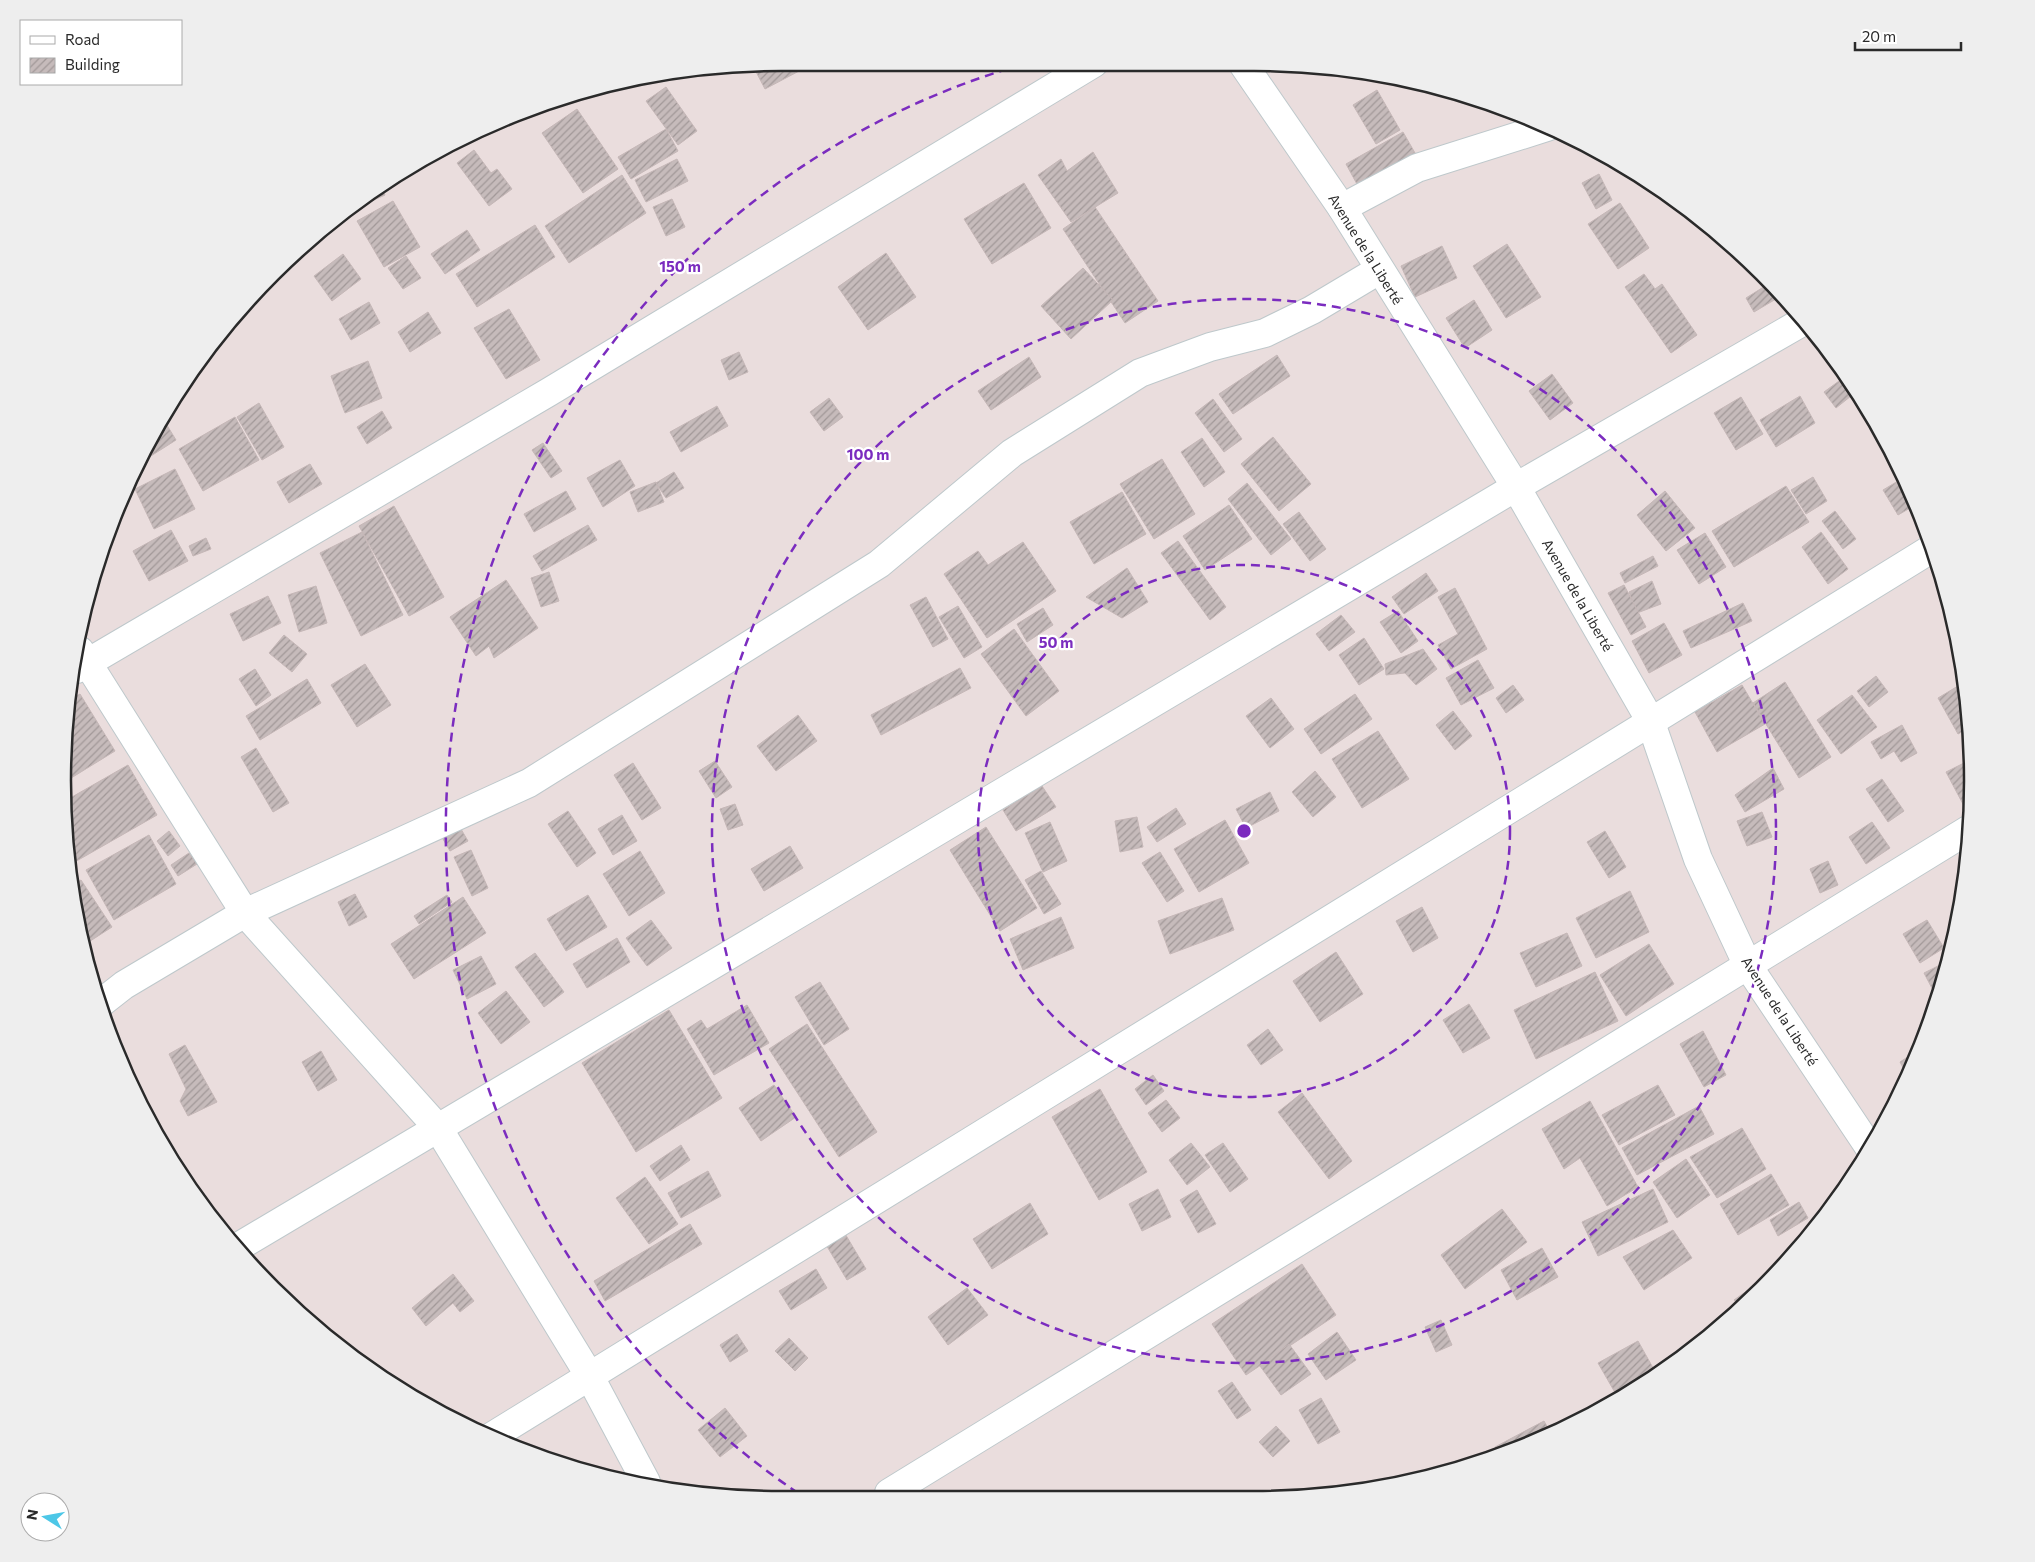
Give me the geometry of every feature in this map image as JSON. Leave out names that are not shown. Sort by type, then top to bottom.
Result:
[{"type":"street","points":[[82,660],[540,397],[1081,71]]},
{"type":"street","name":"Avenue de la Liberté","points":[[1248,71],[1342,208],[1516,487],[1650,720],[1698,859],[1748,966],[1865,1142]]},
{"type":"street","points":[[1342,208],[1417,168],[1537,130]]},
{"type":"street","points":[[106,999],[245,913],[529,783],[879,564],[1012,453],[1140,373],[1210,347],[1265,333],[1312,310],[1379,270]]},
{"type":"street","points":[[243,1244],[1516,487],[1797,325]]},
{"type":"street","points":[[499,1432],[1925,551]]},
{"type":"street","points":[[82,662],[245,913],[438,1128],[589,1375],[643,1477]]},
{"type":"street","points":[[892,1491],[1961,834]]},
{"type":"building","points":[[799,71],[765,89],[756,72]]},
{"type":"building","points":[[666,87],[697,131],[678,145],[646,101]]},
{"type":"building","points":[[1377,90],[1400,130],[1376,144],[1353,105]]},
{"type":"building","points":[[577,109],[618,169],[583,193],[542,133]]},
{"type":"building","points":[[666,129],[678,151],[631,179],[618,157]]},
{"type":"building","points":[[1403,132],[1415,153],[1358,186],[1346,164]]},
{"type":"building","points":[[474,150],[491,173],[497,169],[512,189],[489,206],[457,163]]},
{"type":"building","points":[[1093,152],[1118,193],[1071,222],[1038,175],[1061,159],[1067,171]]},
{"type":"building","points":[[677,159],[688,181],[646,202],[635,180]]},
{"type":"building","points":[[1599,174],[1612,200],[1596,209],[1582,183]]},
{"type":"building","points":[[622,175],[646,213],[569,263],[545,226]]},
{"type":"building","points":[[1024,183],[1051,228],[992,264],[964,219]]},
{"type":"building","points":[[672,199],[685,227],[666,236],[653,207]]},
{"type":"building","points":[[393,201],[420,247],[384,267],[357,221]]},
{"type":"building","points":[[1620,203],[1649,248],[1618,269],[1588,224]]},
{"type":"building","points":[[1095,207],[1158,301],[1125,323],[1063,229]]},
{"type":"building","points":[[535,225],[555,257],[477,307],[456,274]]},
{"type":"building","points":[[467,230],[480,250],[445,274],[431,254]]},
{"type":"building","points":[[1507,244],[1541,297],[1506,318],[1473,266]]},
{"type":"building","points":[[1442,246],[1457,278],[1415,297],[1401,266]]},
{"type":"building","points":[[886,253],[916,297],[868,330],[838,287]]},
{"type":"building","points":[[343,254],[361,279],[332,301],[314,276]]},
{"type":"building","points":[[406,256],[421,278],[403,289],[388,268]]},
{"type":"building","points":[[1083,268],[1113,300],[1071,339],[1041,306]]},
{"type":"building","points":[[1644,274],[1655,289],[1662,284],[1697,335],[1671,353],[1625,287]]},
{"type":"building","points":[[1764,287],[1775,299],[1754,312],[1746,298]]},
{"type":"building","points":[[1474,300],[1492,330],[1465,348],[1446,318]]},
{"type":"building","points":[[369,302],[380,323],[351,340],[339,319]]},
{"type":"building","points":[[509,309],[540,360],[506,379],[474,328]]},
{"type":"building","points":[[428,312],[441,333],[410,352],[398,332]]},
{"type":"building","points":[[739,352],[748,372],[729,380],[721,360]]},
{"type":"building","points":[[1277,355],[1290,376],[1233,414],[1219,394]]},
{"type":"building","points":[[1029,357],[1041,377],[991,410],[978,391]]},
{"type":"building","points":[[368,361],[382,398],[345,413],[331,376]]},
{"type":"building","points":[[1552,374],[1573,403],[1550,420],[1529,391]]},
{"type":"building","points":[[1839,381],[1850,397],[1836,408],[1824,392]]},
{"type":"building","points":[[1800,396],[1815,423],[1776,447],[1760,420]]},
{"type":"building","points":[[1741,397],[1763,434],[1736,450],[1714,413]]},
{"type":"building","points":[[829,398],[843,417],[824,431],[810,412]]},
{"type":"building","points":[[1213,399],[1242,439],[1224,452],[1195,413]]},
{"type":"building","points":[[259,403],[284,447],[262,460],[237,417]]},
{"type":"building","points":[[717,406],[728,426],[681,452],[670,432]]},
{"type":"building","points":[[382,411],[392,428],[367,444],[357,427]]},
{"type":"building","points":[[235,417],[259,460],[203,491],[179,449]]},
{"type":"building","points":[[167,425],[176,440],[149,457]]},
{"type":"building","points":[[1273,437],[1311,484],[1279,511],[1241,464]]},
{"type":"building","points":[[1202,438],[1225,472],[1204,487],[1181,452]]},
{"type":"building","points":[[543,443],[562,471],[551,478],[532,450]]},
{"type":"building","points":[[1162,459],[1195,514],[1154,539],[1120,484]]},
{"type":"building","points":[[620,460],[635,486],[603,507],[587,478]]},
{"type":"building","points":[[310,464],[322,484],[289,503],[277,482]]},
{"type":"building","points":[[175,469],[195,509],[154,529],[135,489]]},
{"type":"building","points":[[674,472],[684,488],[666,498],[656,483]]},
{"type":"building","points":[[1813,477],[1827,501],[1806,514],[1791,490]]},
{"type":"building","points":[[1897,481],[1910,508],[1898,515],[1883,490]]},
{"type":"building","points":[[656,482],[664,502],[638,512],[630,492]]},
{"type":"building","points":[[1247,483],[1291,539],[1271,555],[1228,499]]},
{"type":"building","points":[[1786,486],[1809,522],[1734,567],[1712,531]]},
{"type":"building","points":[[566,491],[576,509],[534,532],[524,514]]},
{"type":"building","points":[[1665,491],[1695,528],[1666,551],[1637,515]]},
{"type":"building","points":[[1122,492],[1146,534],[1094,564],[1070,522]]},
{"type":"building","points":[[1229,505],[1252,539],[1205,570],[1183,536]]},
{"type":"building","points":[[394,506],[444,597],[409,616],[359,526]]},
{"type":"building","points":[[1835,511],[1856,539],[1843,549],[1822,521]]},
{"type":"building","points":[[1299,512],[1326,549],[1310,561],[1283,524]]},
{"type":"building","points":[[588,525],[597,540],[542,571],[533,556]]},
{"type":"building","points":[[171,530],[188,561],[149,581],[133,551]]},
{"type":"building","points":[[362,532],[403,615],[361,636],[320,553]]},
{"type":"building","points":[[1821,532],[1848,569],[1828,584],[1802,547]]},
{"type":"building","points":[[1705,533],[1726,567],[1699,584],[1677,550]]},
{"type":"building","points":[[206,538],[211,549],[193,556],[189,546]]},
{"type":"building","points":[[1178,541],[1226,607],[1210,620],[1161,553]]},
{"type":"building","points":[[1023,542],[1056,591],[987,638],[944,574],[978,551],[988,565]]},
{"type":"building","points":[[1653,556],[1658,566],[1625,583],[1620,573]]},
{"type":"building","points":[[1127,568],[1148,602],[1122,618],[1086,597]]},
{"type":"building","points":[[549,572],[559,601],[541,607],[531,578]]},
{"type":"building","points":[[1426,573],[1438,591],[1404,614],[1392,597]]},
{"type":"building","points":[[506,580],[538,628],[494,658],[489,646],[476,656],[450,617]]},
{"type":"building","points":[[1652,581],[1661,604],[1637,613],[1629,592]]},
{"type":"building","points":[[1624,585],[1646,627],[1631,635],[1608,593]]},
{"type":"building","points":[[316,586],[327,623],[299,632],[288,595]]},
{"type":"building","points":[[1455,588],[1487,649],[1451,669],[1438,645],[1458,634],[1438,597]]},
{"type":"building","points":[[268,596],[281,623],[243,641],[230,614]]},
{"type":"building","points":[[926,597],[948,639],[933,647],[910,605]]},
{"type":"building","points":[[1743,603],[1752,621],[1691,648],[1683,631]]},
{"type":"building","points":[[958,606],[982,647],[964,658],[939,617]]},
{"type":"building","points":[[1043,608],[1053,625],[1027,642],[1017,624]]},
{"type":"building","points":[[1398,611],[1418,641],[1401,653],[1380,622]]},
{"type":"building","points":[[1341,615],[1355,632],[1329,651],[1316,634]]},
{"type":"building","points":[[1664,623],[1682,655],[1649,673],[1632,641]]},
{"type":"building","points":[[1014,629],[1059,691],[1026,716],[981,654]]},
{"type":"building","points":[[284,635],[307,654],[292,672],[269,653]]},
{"type":"building","points":[[1364,638],[1384,669],[1359,685],[1339,655]]},
{"type":"building","points":[[1423,649],[1437,669],[1416,685],[1405,673],[1386,675],[1385,664]]},
{"type":"building","points":[[1478,660],[1494,688],[1461,705],[1446,678]]},
{"type":"building","points":[[365,664],[391,705],[357,727],[331,685]]},
{"type":"building","points":[[960,668],[971,688],[881,735],[871,715]]},
{"type":"building","points":[[255,669],[271,695],[256,706],[239,679]]},
{"type":"building","points":[[1876,676],[1888,692],[1869,707],[1857,691]]},
{"type":"building","points":[[307,679],[321,703],[260,740],[246,716]]},
{"type":"building","points":[[1785,682],[1831,757],[1799,778],[1753,703]]},
{"type":"building","points":[[1513,685],[1524,700],[1506,713],[1496,698]]},
{"type":"building","points":[[1742,685],[1765,724],[1717,752],[1695,712]]},
{"type":"building","points":[[1958,686],[1962,732],[1958,734],[1938,698]]},
{"type":"building","points":[[80,694],[115,751],[71,778],[73,735],[76,696]]},
{"type":"building","points":[[1355,694],[1372,719],[1321,754],[1304,729]]},
{"type":"building","points":[[1852,695],[1877,727],[1841,754],[1817,720]]},
{"type":"building","points":[[1271,698],[1294,729],[1270,748],[1246,716]]},
{"type":"building","points":[[1453,711],[1472,736],[1455,750],[1436,725]]},
{"type":"building","points":[[798,715],[817,741],[776,771],[757,746]]},
{"type":"building","points":[[1902,725],[1917,753],[1901,762],[1894,751],[1881,759],[1871,742]]},
{"type":"building","points":[[1378,731],[1409,779],[1362,808],[1332,759]]},
{"type":"building","points":[[256,748],[289,803],[273,812],[241,757]]},
{"type":"building","points":[[715,761],[732,787],[716,798],[699,771]]},
{"type":"building","points":[[633,763],[661,808],[642,820],[614,775]]},
{"type":"building","points":[[1963,763],[1963,804],[1946,772]]},
{"type":"building","points":[[128,765],[157,815],[76,861],[72,797]]},
{"type":"building","points":[[1773,768],[1784,789],[1745,812],[1735,795]]},
{"type":"building","points":[[1315,771],[1336,797],[1313,817],[1292,792]]},
{"type":"building","points":[[1882,779],[1904,811],[1888,822],[1866,789]]},
{"type":"building","points":[[1042,786],[1056,807],[1016,831],[1003,810]]},
{"type":"building","points":[[1270,792],[1279,811],[1246,828],[1236,809]]},
{"type":"building","points":[[735,804],[743,825],[728,830],[720,809]]},
{"type":"building","points":[[1176,808],[1186,824],[1157,842],[1147,827]]},
{"type":"building","points":[[568,811],[596,853],[577,867],[548,824]]},
{"type":"building","points":[[1762,812],[1772,837],[1747,846],[1737,821]]},
{"type":"building","points":[[622,815],[637,841],[613,855],[598,829]]},
{"type":"building","points":[[1137,817],[1143,847],[1120,852],[1115,821]]},
{"type":"building","points":[[1225,820],[1249,863],[1199,892],[1174,849]]},
{"type":"building","points":[[1050,822],[1067,861],[1043,872],[1025,833]]},
{"type":"building","points":[[1872,822],[1890,848],[1866,864],[1849,837]]},
{"type":"building","points":[[458,824],[468,841],[450,851],[440,834]]},
{"type":"building","points":[[986,827],[1037,908],[1000,931],[950,850]]},
{"type":"building","points":[[169,831],[180,846],[168,856],[157,841]]},
{"type":"building","points":[[1605,831],[1626,867],[1609,878],[1587,842]]},
{"type":"building","points":[[149,835],[176,884],[114,920],[86,870]]},
{"type":"building","points":[[790,846],[803,868],[764,891],[751,869]]},
{"type":"building","points":[[471,850],[488,888],[472,896],[454,857]]},
{"type":"building","points":[[640,851],[665,893],[629,916],[603,874]]},
{"type":"building","points":[[1160,852],[1184,891],[1167,902],[1142,863]]},
{"type":"building","points":[[189,853],[197,864],[178,876],[171,865]]},
{"type":"building","points":[[1828,861],[1838,885],[1820,893],[1810,869]]},
{"type":"building","points":[[1041,871],[1061,904],[1044,914],[1025,880]]},
{"type":"building","points":[[81,880],[112,927],[90,941],[85,919],[78,882]]},
{"type":"building","points":[[1630,891],[1649,932],[1596,958],[1576,918]]},
{"type":"building","points":[[355,894],[367,917],[349,926],[338,902]]},
{"type":"building","points":[[447,895],[452,902],[419,924],[414,916]]},
{"type":"building","points":[[588,895],[607,927],[566,951],[547,919]]},
{"type":"building","points":[[463,897],[486,933],[414,979],[391,944]]},
{"type":"building","points":[[1222,898],[1234,930],[1170,954],[1158,921]]},
{"type":"building","points":[[1422,907],[1438,938],[1413,952],[1396,921]]},
{"type":"building","points":[[1061,917],[1074,948],[1023,970],[1010,939]]},
{"type":"building","points":[[651,920],[672,948],[647,966],[626,938]]},
{"type":"building","points":[[1927,920],[1944,948],[1920,963],[1903,934]]},
{"type":"building","points":[[1567,933],[1582,966],[1536,987],[1520,953]]},
{"type":"building","points":[[617,938],[630,962],[587,988],[573,964]]},
{"type":"building","points":[[1649,944],[1674,984],[1626,1016],[1600,975]]},
{"type":"building","points":[[1336,952],[1363,994],[1320,1022],[1293,981]]},
{"type":"building","points":[[535,953],[564,992],[544,1007],[515,967]]},
{"type":"building","points":[[481,956],[496,984],[467,999],[453,970]]},
{"type":"building","points":[[1940,965],[1932,989],[1924,973]]},
{"type":"building","points":[[1595,972],[1618,1021],[1536,1059],[1514,1010]]},
{"type":"building","points":[[820,982],[849,1029],[824,1045],[795,997]]},
{"type":"building","points":[[506,991],[530,1022],[501,1044],[478,1013]]},
{"type":"building","points":[[1469,1004],[1490,1038],[1463,1053],[1443,1020]]},
{"type":"building","points":[[747,1005],[769,1043],[714,1075],[687,1029],[701,1020],[707,1029]]},
{"type":"building","points":[[669,1010],[722,1098],[636,1152],[582,1063]]},
{"type":"building","points":[[807,1024],[877,1132],[839,1157],[769,1049]]},
{"type":"building","points":[[1268,1029],[1283,1050],[1261,1065],[1247,1045]]},
{"type":"building","points":[[1703,1031],[1726,1075],[1704,1087],[1680,1044]]},
{"type":"building","points":[[185,1045],[217,1102],[188,1116],[180,1101],[186,1089],[169,1054]]},
{"type":"building","points":[[321,1051],[337,1080],[318,1091],[302,1062]]},
{"type":"building","points":[[1908,1057],[1903,1068],[1900,1062]]},
{"type":"building","points":[[1153,1075],[1164,1091],[1146,1105],[1135,1089]]},
{"type":"building","points":[[774,1085],[796,1117],[761,1141],[739,1108]]},
{"type":"building","points":[[1658,1085],[1675,1115],[1619,1145],[1602,1115]]},
{"type":"building","points":[[1100,1089],[1147,1172],[1099,1200],[1052,1117]]},
{"type":"building","points":[[1302,1093],[1352,1161],[1329,1179],[1278,1112]]},
{"type":"building","points":[[1166,1100],[1180,1118],[1162,1132],[1148,1113]]},
{"type":"building","points":[[1590,1101],[1638,1187],[1607,1206],[1580,1158],[1564,1169],[1542,1129]]},
{"type":"building","points":[[1699,1106],[1714,1134],[1637,1175],[1622,1148]]},
{"type":"building","points":[[1742,1128],[1766,1169],[1717,1198],[1690,1157]]},
{"type":"building","points":[[1191,1143],[1210,1167],[1187,1185],[1169,1160]]},
{"type":"building","points":[[1223,1143],[1248,1179],[1230,1192],[1205,1155]]},
{"type":"building","points":[[681,1145],[690,1160],[660,1181],[650,1166]]},
{"type":"building","points":[[1686,1159],[1710,1195],[1677,1218],[1653,1182]]},
{"type":"building","points":[[708,1171],[721,1196],[681,1218],[668,1193]]},
{"type":"building","points":[[1771,1174],[1789,1205],[1738,1235],[1720,1204]]},
{"type":"building","points":[[645,1177],[678,1224],[649,1244],[616,1198]]},
{"type":"building","points":[[1158,1189],[1171,1217],[1142,1231],[1129,1204]]},
{"type":"building","points":[[1653,1189],[1668,1222],[1598,1256],[1582,1222]]},
{"type":"building","points":[[1197,1190],[1216,1224],[1198,1233],[1180,1200]]},
{"type":"building","points":[[1799,1202],[1808,1218],[1778,1236],[1770,1220]]},
{"type":"building","points":[[1030,1203],[1048,1234],[992,1269],[973,1239]]},
{"type":"building","points":[[1502,1209],[1527,1242],[1465,1289],[1441,1255]]},
{"type":"building","points":[[690,1224],[702,1244],[605,1301],[594,1281]]},
{"type":"building","points":[[1673,1230],[1692,1258],[1644,1290],[1623,1257]]},
{"type":"building","points":[[844,1232],[866,1269],[847,1280],[825,1243]]},
{"type":"building","points":[[1542,1248],[1558,1277],[1517,1300],[1501,1270]]},
{"type":"building","points":[[1302,1264],[1336,1315],[1246,1375],[1212,1324]]},
{"type":"building","points":[[816,1269],[827,1288],[791,1310],[779,1291]]},
{"type":"building","points":[[453,1274],[474,1301],[460,1312],[453,1303],[426,1326],[412,1308]]},
{"type":"building","points":[[967,1288],[988,1315],[948,1345],[928,1317]]},
{"type":"building","points":[[1750,1288],[1736,1302],[1734,1300]]},
{"type":"building","points":[[1441,1320],[1452,1345],[1436,1352],[1425,1327]]},
{"type":"building","points":[[1337,1332],[1356,1360],[1326,1380],[1308,1354]]},
{"type":"building","points":[[737,1334],[748,1351],[730,1362],[720,1345]]},
{"type":"building","points":[[789,1338],[808,1358],[795,1371],[775,1351]]},
{"type":"building","points":[[1638,1341],[1653,1368],[1615,1392],[1598,1363]]},
{"type":"building","points":[[1289,1344],[1311,1374],[1281,1395],[1260,1366]]},
{"type":"building","points":[[1232,1382],[1251,1410],[1237,1419],[1218,1391]]},
{"type":"building","points":[[1321,1398],[1340,1432],[1318,1444],[1299,1410]]},
{"type":"building","points":[[725,1408],[747,1436],[720,1457],[698,1430]]},
{"type":"building","points":[[1544,1421],[1547,1427],[1526,1437],[1495,1447]]},
{"type":"building","points":[[1276,1426],[1290,1441],[1273,1457],[1259,1442]]}]
